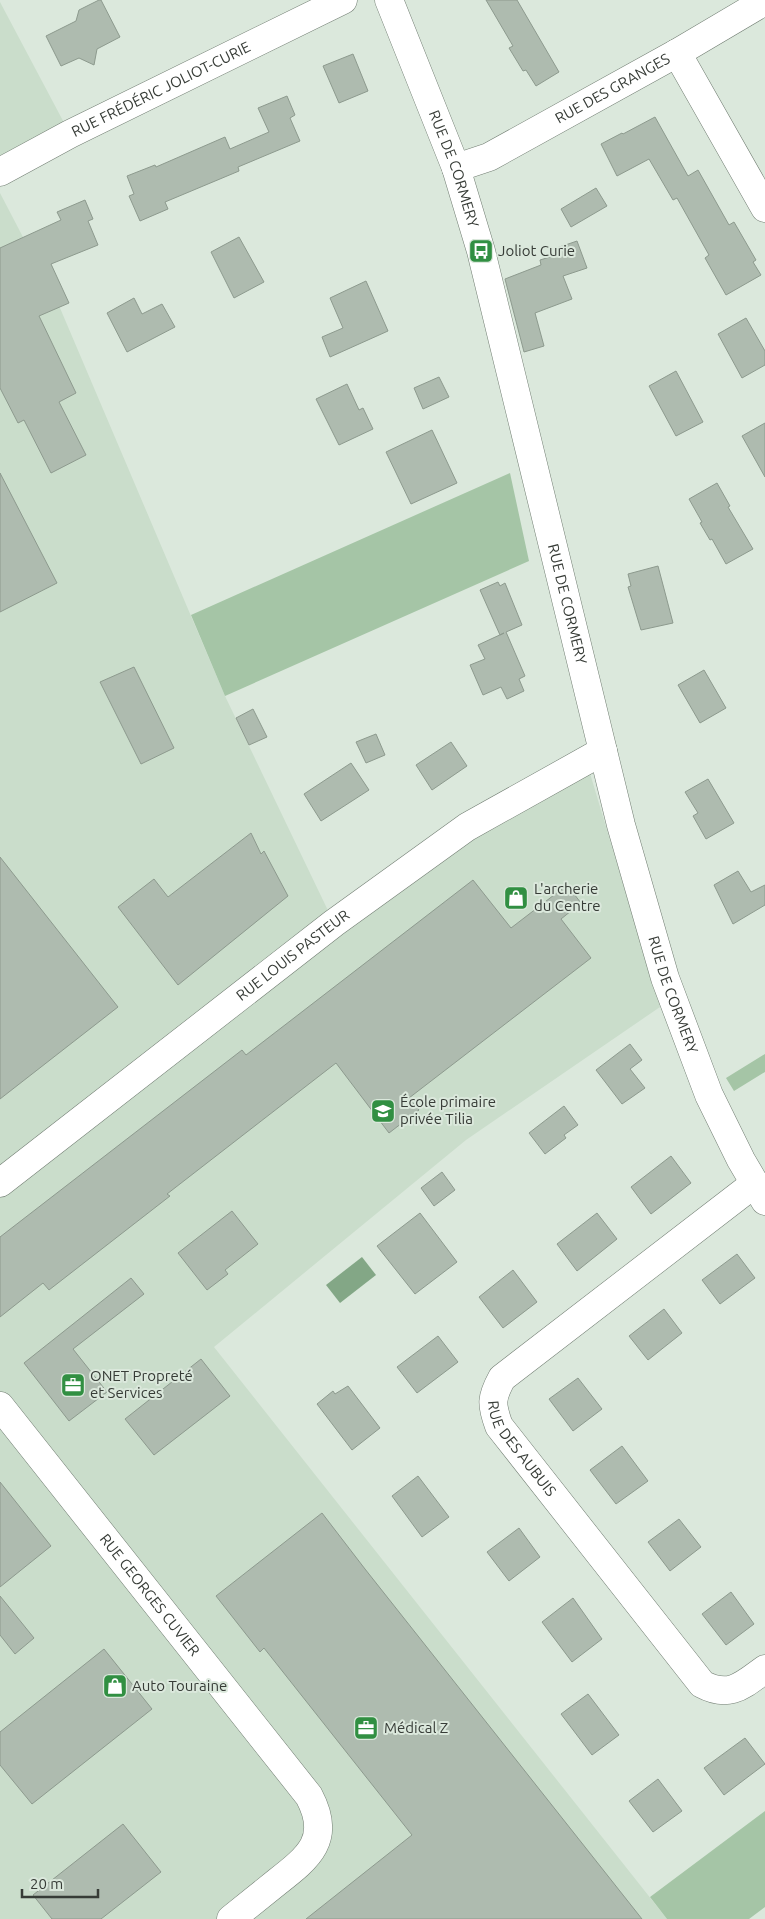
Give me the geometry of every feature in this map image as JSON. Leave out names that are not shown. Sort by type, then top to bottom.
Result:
[{"type":"street","name":"RUE DE CORMERY","points":[[389,0],[456,168],[485,269],[532,468],[621,825],[665,978],[709,1095],[759,1193]]},
{"type":"street","name":"RUE DES GRANGES","points":[[456,168],[489,157],[677,53],[765,1]]},
{"type":"street","name":"RUE FRÉDÉRIC JOLIOT-CURIE","points":[[0,172],[70,134],[333,5]]},
{"type":"street","points":[[677,53],[765,208]]},
{"type":"street","name":"RUE LOUIS PASTEUR","points":[[0,1183],[334,923],[467,827],[603,751]]},
{"type":"street","name":"RUE DES AUBUIS","points":[[759,1193],[502,1378],[494,1394],[492,1408],[499,1426],[702,1684],[711,1689],[722,1691],[735,1690],[765,1668]]},
{"type":"street","name":"RUE GEORGES CUVIER","points":[[0,1406],[309,1796],[316,1808],[318,1819],[316,1841],[306,1859],[231,1919]]},
{"type":"shaded area","points":[[0,2],[70,134],[0,172]]},
{"type":"shaded area","points":[[0,193],[60,308],[225,696],[334,923],[586,760],[660,1007],[466,1140],[214,1347],[667,1919],[0,1919]]},
{"type":"shaded area","points":[[510,473],[529,561],[225,696],[191,615]]},
{"type":"shaded area","points":[[765,1054],[765,1072],[734,1091],[726,1078]]},
{"type":"shaded area","points":[[362,1257],[376,1275],[340,1303],[326,1285]]},
{"type":"shaded area","points":[[765,1811],[765,1907],[749,1919],[667,1919],[650,1897]]},
{"type":"building","points":[[101,0],[120,37],[97,49],[94,65],[79,58],[61,66],[46,36],[76,21],[79,10]]},
{"type":"building","points":[[486,0],[517,0],[559,72],[536,86],[526,70],[523,71],[509,48],[513,46]]},
{"type":"building","points":[[353,54],[368,91],[339,103],[323,66]]},
{"type":"building","points":[[287,96],[295,115],[290,118],[300,141],[238,167],[239,171],[165,202],[168,209],[140,221],[129,196],[134,194],[127,176],[155,165],[156,167],[225,137],[230,149],[269,132],[258,108]]},
{"type":"building","points":[[655,117],[688,176],[698,170],[729,225],[734,222],[756,260],[753,262],[761,275],[726,295],[705,258],[709,255],[677,198],[673,200],[649,159],[617,176],[601,144]]},
{"type":"building","points":[[596,188],[607,206],[571,227],[561,209]]},
{"type":"building","points":[[85,200],[93,219],[88,221],[98,245],[51,264],[69,303],[39,316],[76,393],[59,402],[86,455],[51,473],[24,420],[18,423],[0,388],[0,248],[61,220],[57,212]]},
{"type":"building","points":[[239,237],[264,282],[234,298],[211,252]]},
{"type":"building","points":[[577,241],[587,268],[563,276],[572,299],[535,313],[544,346],[524,352],[505,279],[541,265],[540,260],[553,256],[551,250]]},
{"type":"building","points":[[366,281],[388,331],[330,357],[322,337],[343,328],[330,298]]},
{"type":"building","points":[[134,298],[142,314],[162,304],[175,327],[127,352],[107,313]]},
{"type":"building","points":[[746,318],[765,351],[765,365],[742,378],[718,334]]},
{"type":"building","points":[[676,371],[703,422],[676,436],[649,386]]},
{"type":"building","points":[[439,377],[449,397],[423,409],[414,388]]},
{"type":"building","points":[[347,384],[359,410],[363,408],[373,429],[339,445],[316,399]]},
{"type":"building","points":[[765,423],[765,477],[742,436]]},
{"type":"building","points":[[432,430],[457,483],[411,504],[386,452]]},
{"type":"building","points":[[0,473],[57,583],[0,612]]},
{"type":"building","points":[[717,483],[730,506],[728,507],[753,549],[726,564],[712,539],[710,540],[700,523],[702,522],[689,499]]},
{"type":"building","points":[[658,566],[673,623],[641,630],[628,587],[631,586],[628,574]]},
{"type":"building","points":[[498,582],[500,586],[505,583],[522,625],[506,632],[525,676],[519,679],[524,691],[507,699],[501,687],[483,695],[470,665],[485,659],[478,645],[500,635],[480,590]]},
{"type":"building","points":[[134,667],[174,748],[141,764],[100,682]]},
{"type":"building","points":[[704,670],[726,708],[700,723],[678,685]]},
{"type":"building","points":[[253,709],[267,737],[249,745],[236,718]]},
{"type":"building","points":[[376,734],[385,755],[366,763],[356,742]]},
{"type":"building","points":[[451,742],[467,766],[432,790],[416,765]]},
{"type":"building","points":[[351,763],[369,790],[321,821],[304,794]]},
{"type":"building","points":[[708,779],[734,823],[706,839],[693,816],[698,813],[685,792]]},
{"type":"building","points":[[251,833],[261,854],[264,851],[288,896],[178,985],[118,907],[154,879],[168,897]]},
{"type":"building","points":[[0,857],[118,1007],[0,1099]]},
{"type":"building","points":[[738,871],[751,892],[765,885],[765,905],[733,924],[714,885]]},
{"type":"building","points":[[473,880],[511,928],[567,885],[581,903],[561,919],[591,958],[409,1098],[419,1110],[389,1133],[336,1063],[167,1194],[170,1196],[49,1290],[43,1283],[0,1317],[0,1237],[242,1050],[246,1055]]},
{"type":"building","points":[[630,1044],[642,1060],[630,1069],[645,1088],[622,1104],[596,1070]]},
{"type":"building","points":[[564,1106],[578,1125],[564,1135],[566,1138],[545,1154],[529,1133]]},
{"type":"building","points":[[671,1156],[691,1183],[651,1214],[631,1187]]},
{"type":"building","points":[[442,1172],[455,1190],[434,1206],[421,1188]]},
{"type":"building","points":[[232,1211],[258,1244],[225,1270],[228,1274],[207,1290],[178,1253]]},
{"type":"building","points":[[420,1213],[457,1262],[415,1294],[377,1246]]},
{"type":"building","points":[[597,1213],[617,1239],[577,1271],[557,1244]]},
{"type":"building","points":[[737,1254],[755,1278],[720,1304],[702,1280]]},
{"type":"building","points":[[513,1270],[537,1302],[503,1328],[479,1297]]},
{"type":"building","points":[[131,1278],[144,1294],[73,1349],[107,1392],[69,1421],[24,1363]]},
{"type":"building","points":[[664,1309],[682,1333],[648,1360],[629,1336]]},
{"type":"building","points":[[438,1336],[458,1362],[417,1393],[397,1367]]},
{"type":"building","points":[[201,1359],[230,1396],[154,1455],[125,1419]]},
{"type":"building","points":[[578,1378],[602,1409],[573,1431],[549,1399]]},
{"type":"building","points":[[348,1386],[380,1428],[352,1450],[317,1404],[333,1391],[335,1394]]},
{"type":"building","points":[[622,1446],[648,1481],[616,1504],[590,1470]]},
{"type":"building","points":[[418,1476],[449,1517],[422,1537],[392,1496]]},
{"type":"building","points":[[0,1482],[51,1546],[0,1587]]},
{"type":"building","points":[[322,1513],[642,1919],[306,1919],[412,1835],[264,1648],[260,1652],[216,1596]]},
{"type":"building","points":[[679,1519],[701,1547],[670,1571],[648,1542]]},
{"type":"building","points":[[519,1528],[540,1557],[509,1581],[487,1552]]},
{"type":"building","points":[[731,1592],[754,1624],[726,1645],[702,1614]]},
{"type":"building","points":[[0,1596],[34,1638],[15,1654],[0,1635]]},
{"type":"building","points":[[573,1598],[602,1639],[572,1662],[542,1622]]},
{"type":"building","points":[[104,1649],[152,1709],[32,1804],[0,1765],[0,1732]]},
{"type":"building","points":[[588,1694],[619,1735],[592,1755],[561,1714]]},
{"type":"building","points":[[745,1738],[765,1764],[724,1795],[704,1768]]},
{"type":"building","points":[[658,1779],[682,1811],[653,1832],[629,1801]]},
{"type":"building","points":[[123,1824],[161,1872],[101,1919],[52,1919],[33,1895]]},
{"type":"place","name":"Joliot Curie","points":[[481,251]]},
{"type":"place","name":"L'archerie du Centre","points":[[516,898]]},
{"type":"place","name":"École primaire privée Tilia","points":[[383,1111]]},
{"type":"place","name":"ONET Propreté et Services","points":[[73,1385]]},
{"type":"place","name":"Auto Touraine","points":[[115,1686]]},
{"type":"place","name":"Médical Z","points":[[366,1728]]}]
